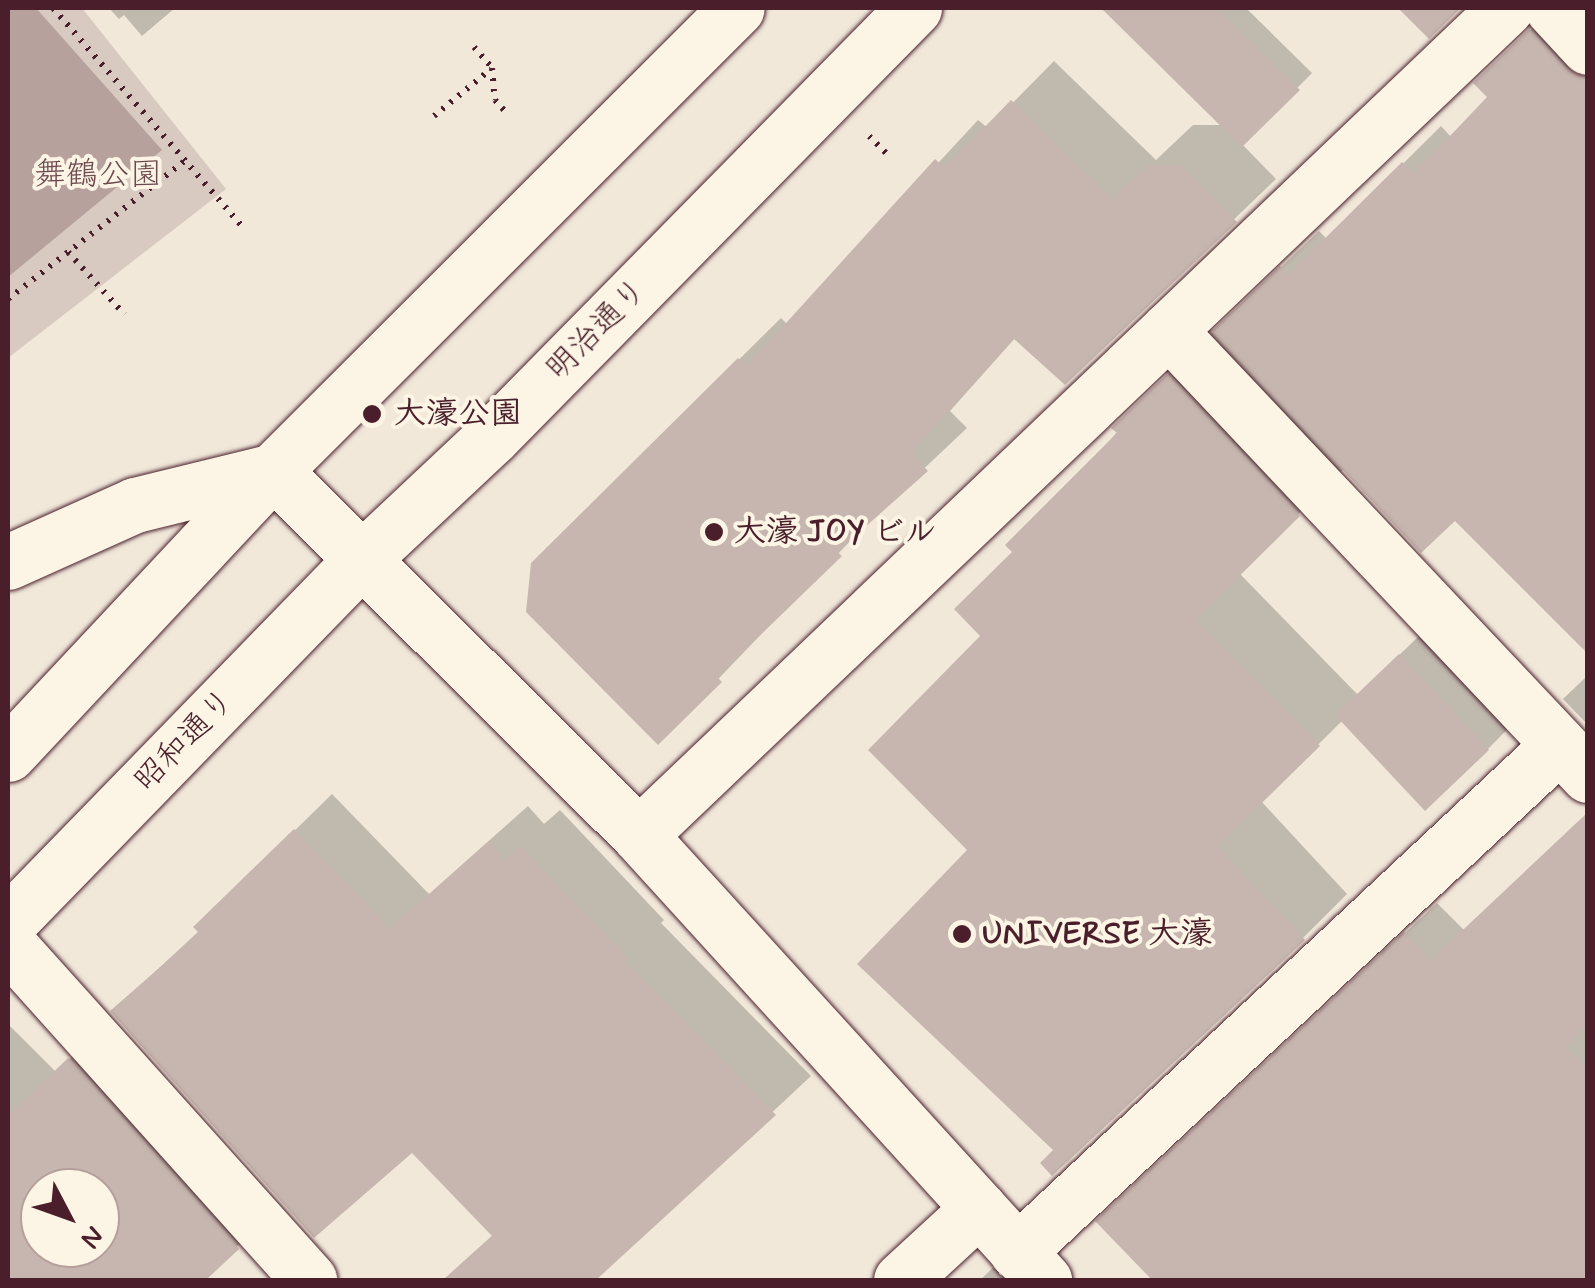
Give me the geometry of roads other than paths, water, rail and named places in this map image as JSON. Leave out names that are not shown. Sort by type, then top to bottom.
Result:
[{"type":"street","points":[[8,754],[273,470],[737,8]]},
{"type":"street","name":"明治通り","points":[[363,558],[492,437],[914,8]]},
{"type":"street","points":[[639,835],[1506,8]]},
{"type":"street","points":[[1552,8],[1588,47]]},
{"type":"street","points":[[273,470],[639,835],[1031,1266],[1573,760],[1168,330]]},
{"type":"street","points":[[8,562],[135,505],[273,470]]},
{"type":"street","name":"昭和通り","points":[[8,923],[363,558]]},
{"type":"street","points":[[8,944],[309,1280]]},
{"type":"street","points":[[901,1280],[979,1208]]},
{"type":"place","name":"大濠公園","points":[[372,414]]},
{"type":"place","name":"大濠 JOY ビル","points":[[714,532]]},
{"type":"place","name":"UNIVERSE 大濠","points":[[962,934]]},
{"type":"park label","name":"舞鶴公園","points":[[98,175]]}]
